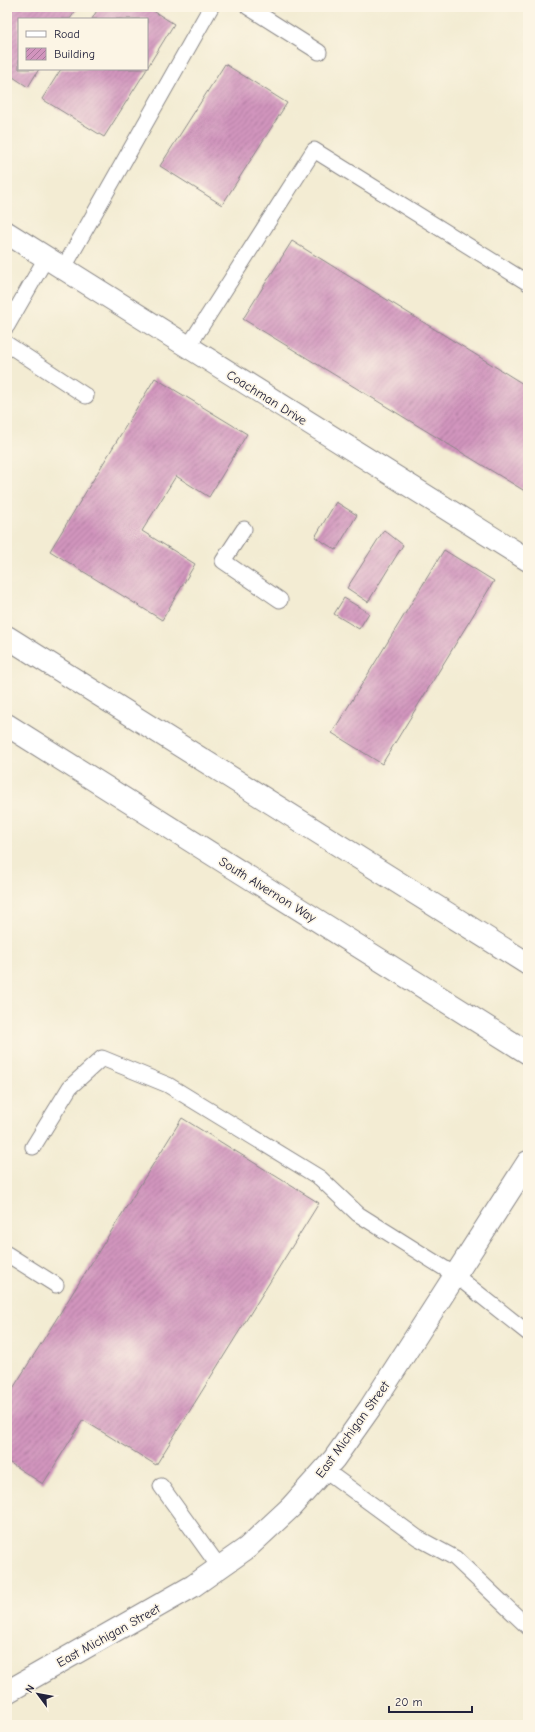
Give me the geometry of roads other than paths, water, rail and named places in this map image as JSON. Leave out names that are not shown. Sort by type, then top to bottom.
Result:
[{"type":"street","name":"Coachman Drive","points":[[7,233],[54,264],[528,560]]},
{"type":"street","points":[[7,637],[528,964]]},
{"type":"street","name":"South Alvernon Way","points":[[7,725],[528,1053]]},
{"type":"street","name":"East Michigan Street","points":[[7,1692],[193,1586],[247,1548],[291,1507],[325,1470],[370,1408],[528,1162]]},
{"type":"lane","points":[[7,326],[54,264],[211,7]]},
{"type":"lane","points":[[248,7],[319,52]]},
{"type":"lane","points":[[188,348],[314,150],[528,284]]},
{"type":"lane","points":[[7,344],[86,396]]},
{"type":"lane","points":[[244,529],[223,561],[280,600]]},
{"type":"lane","points":[[33,1147],[70,1087],[102,1058],[175,1089],[320,1178],[358,1214],[455,1275],[528,1333]]},
{"type":"lane","points":[[7,1254],[56,1285]]},
{"type":"lane","points":[[325,1470],[418,1538],[455,1558],[528,1627]]},
{"type":"lane","points":[[162,1486],[220,1568]]}]
